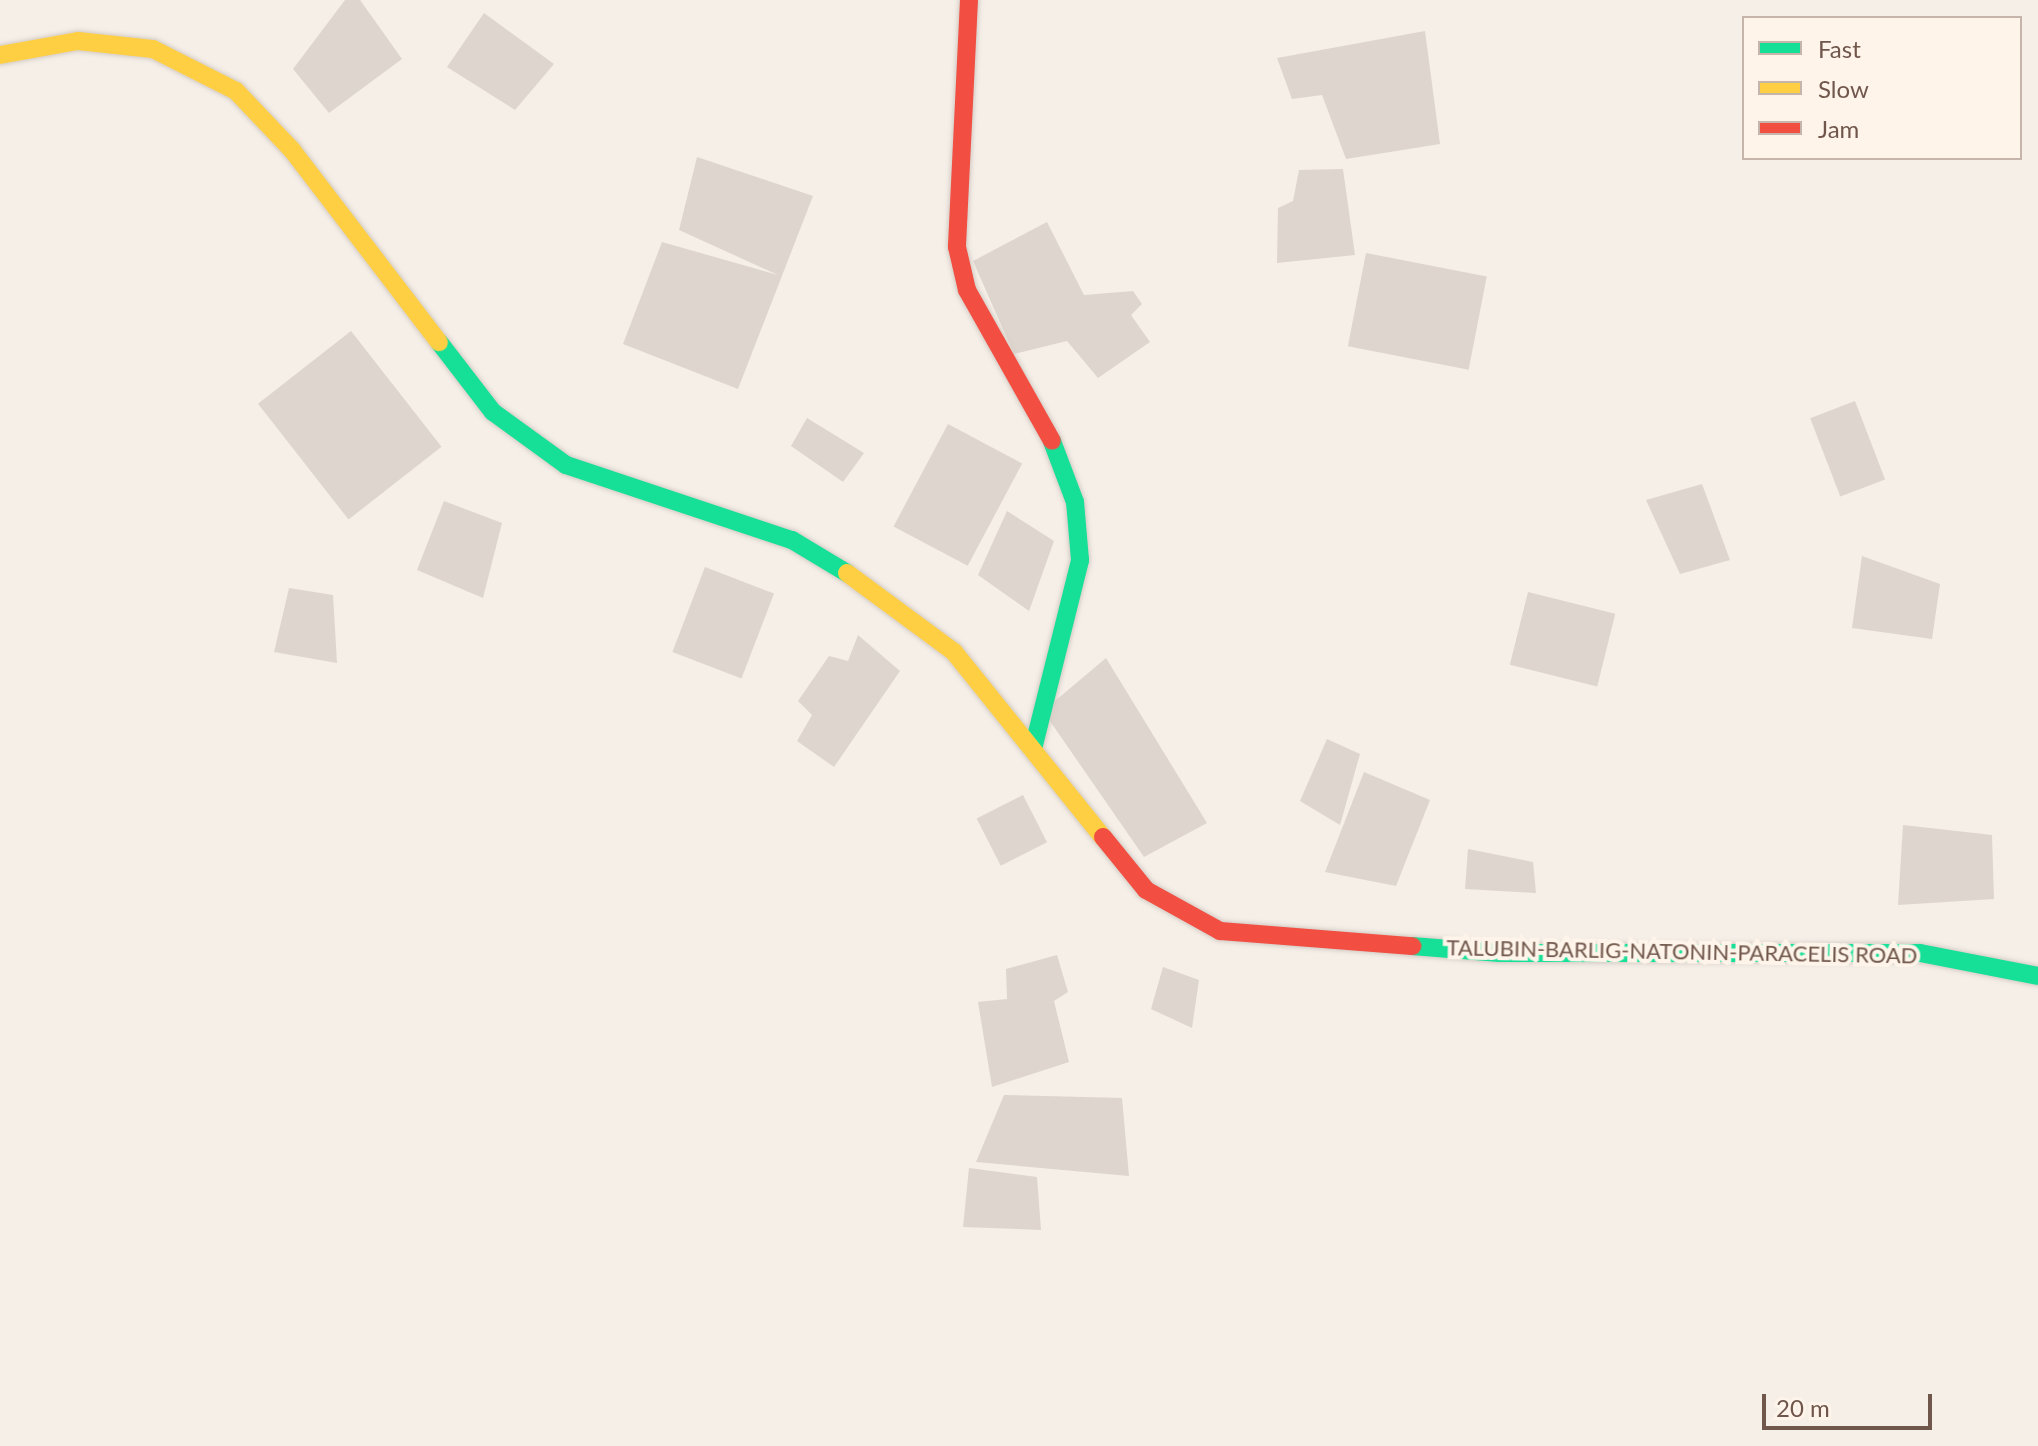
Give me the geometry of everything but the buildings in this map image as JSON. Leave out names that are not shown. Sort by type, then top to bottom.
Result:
[{"type":"main road","points":[[969,0],[957,247],[967,290],[1056,449],[1075,502],[1079,545],[1034,745]]},
{"type":"main road","name":"TALUBIN-BARLIG-NATONIN-PARACELIS ROAD","points":[[0,55],[78,41],[153,49],[236,91],[292,150],[493,412],[566,465],[792,540],[858,580],[954,652],[1034,745],[1146,890],[1220,931],[1500,953],[1920,953],[2038,976]]},
{"type":"traffic: fast","points":[[439,342],[493,412],[566,465],[792,540],[847,573]]},
{"type":"traffic: fast","points":[[1034,745],[1080,560],[1075,502],[1052,441]]},
{"type":"traffic: fast","points":[[1412,946],[1500,953],[1920,953],[2038,976]]},
{"type":"traffic: slow","points":[[0,55],[78,41],[153,49],[236,91],[292,150],[439,342]]},
{"type":"traffic: slow","points":[[847,573],[954,652],[1103,837]]},
{"type":"traffic: jam","points":[[969,0],[957,247],[967,290],[1052,441]]},
{"type":"traffic: jam","points":[[1103,837],[1146,890],[1220,931],[1412,946]]}]
